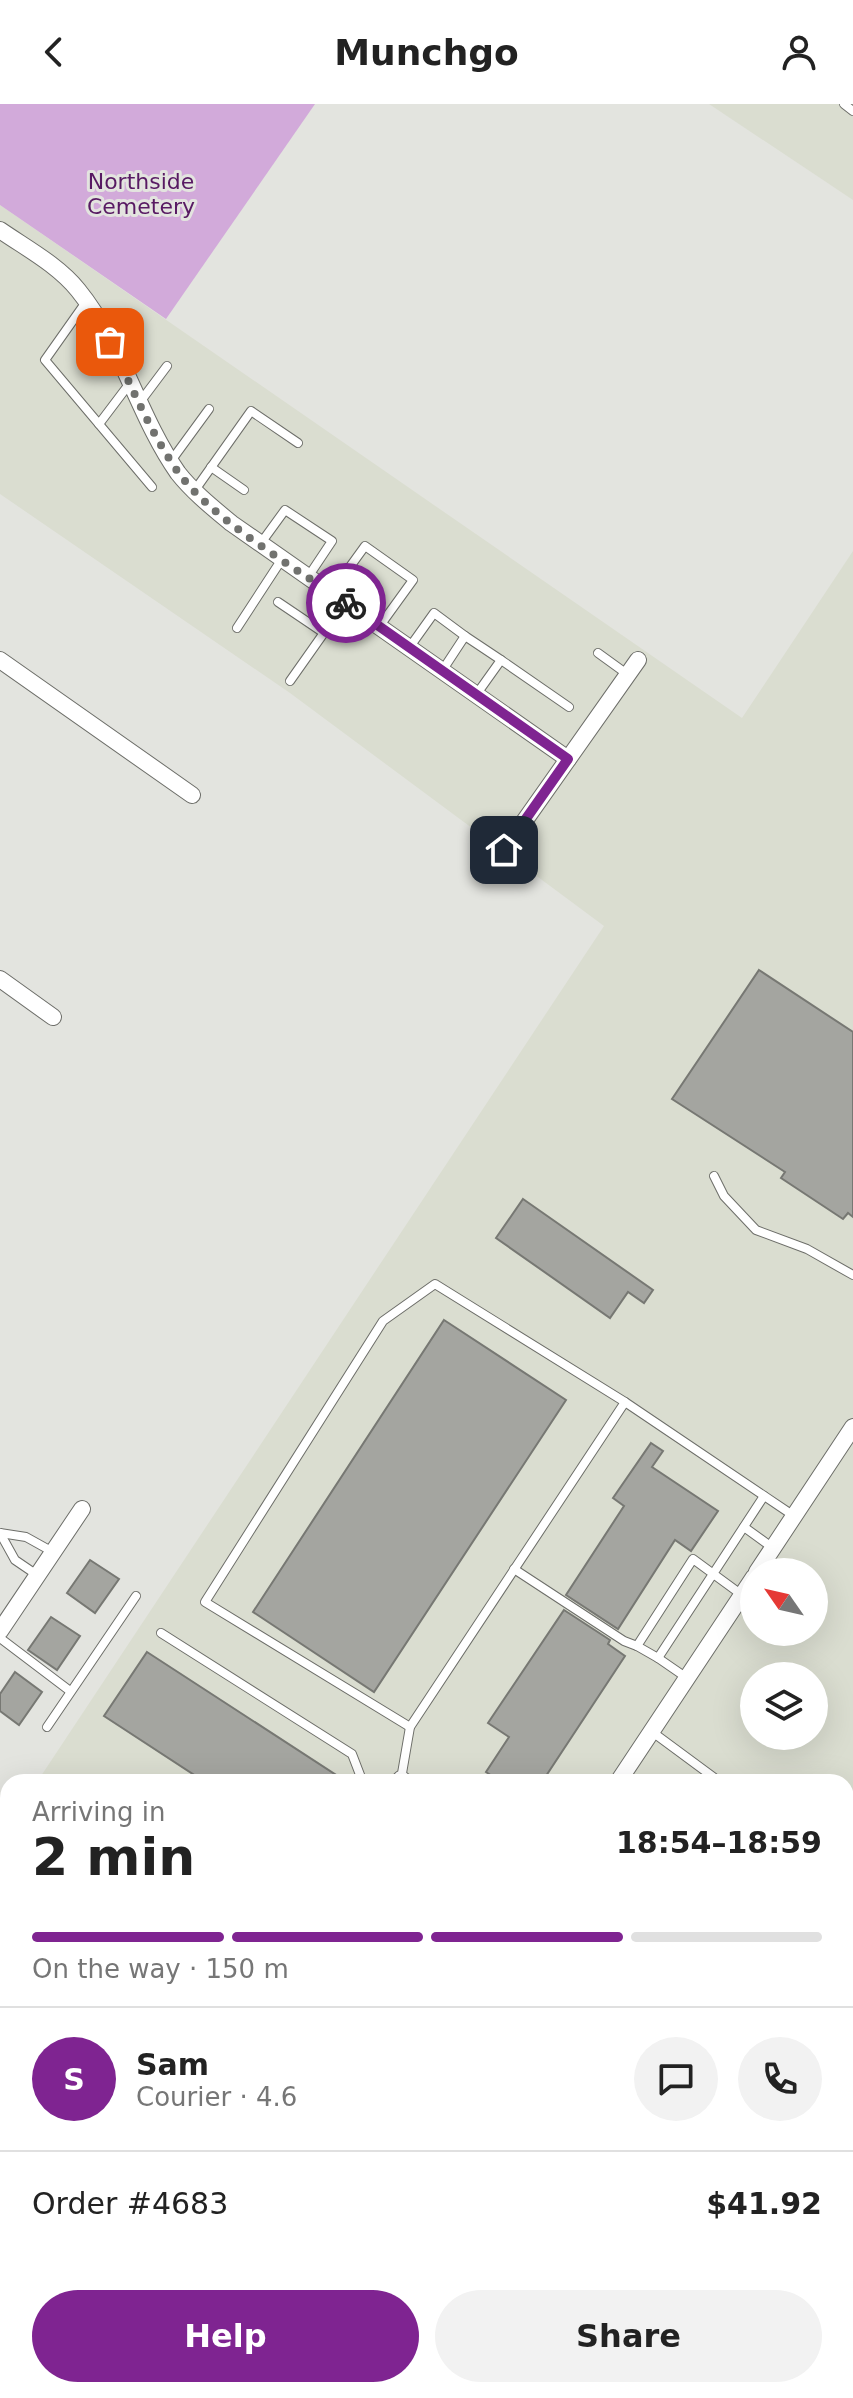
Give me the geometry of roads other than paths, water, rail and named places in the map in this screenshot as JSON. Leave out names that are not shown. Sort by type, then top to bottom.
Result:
[{"type":"street","points":[[0,230],[53,267],[86,301],[171,461],[194,491],[231,523],[568,759]]},
{"type":"street","points":[[0,660],[192,795]]},
{"type":"street","points":[[504,850],[638,660]]},
{"type":"street","points":[[0,979],[53,1017]]},
{"type":"street","points":[[766,1558],[853,1427]]},
{"type":"street","points":[[0,1631],[82,1509]]},
{"type":"street","points":[[623,1774],[740,1598]]},
{"type":"lane","points":[[844,104],[853,111]]},
{"type":"lane","points":[[86,301],[45,360],[152,487]]},
{"type":"lane","points":[[140,402],[167,366]]},
{"type":"lane","points":[[99,424],[130,383]]},
{"type":"lane","points":[[171,461],[209,409]]},
{"type":"lane","points":[[194,491],[251,411],[298,443]]},
{"type":"lane","points":[[211,467],[244,490]]},
{"type":"lane","points":[[261,544],[285,510],[332,541],[308,577]]},
{"type":"lane","points":[[290,681],[324,633],[365,546],[413,580],[379,627]]},
{"type":"lane","points":[[237,628],[282,559]]},
{"type":"lane","points":[[278,602],[324,633]]},
{"type":"lane","points":[[409,648],[434,613],[569,707]]},
{"type":"lane","points":[[442,671],[465,636]]},
{"type":"lane","points":[[598,653],[628,675]]},
{"type":"lane","points":[[476,695],[501,660]]},
{"type":"lane","points":[[714,1176],[724,1196],[756,1230],[807,1249],[853,1275]]},
{"type":"lane","points":[[410,1727],[205,1602],[383,1321],[435,1284],[625,1402],[794,1516]]},
{"type":"lane","points":[[404,1774],[410,1727],[625,1402]]},
{"type":"lane","points":[[658,1658],[764,1496]]},
{"type":"lane","points":[[744,1527],[773,1548]]},
{"type":"lane","points":[[0,1533],[26,1537],[53,1552]]},
{"type":"lane","points":[[0,1533],[15,1560],[37,1576]]},
{"type":"lane","points":[[637,1646],[693,1559],[740,1593]]},
{"type":"lane","points":[[514,1569],[687,1678]]},
{"type":"lane","points":[[47,1727],[136,1596]]},
{"type":"lane","points":[[161,1633],[352,1754],[359,1774]]},
{"type":"lane","points":[[0,1638],[70,1691]]},
{"type":"lane","points":[[651,1731],[709,1774]]},
{"type":"park label","name":"Northside Cemetery","points":[[141,194]]}]
